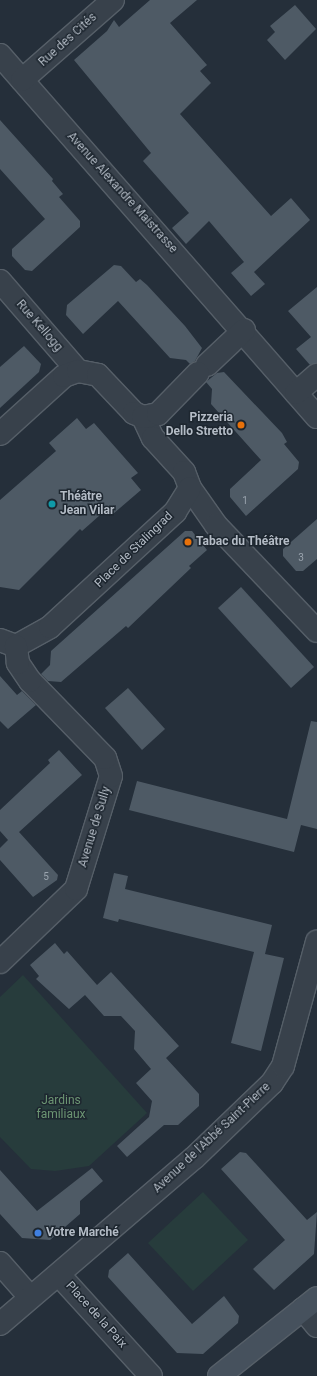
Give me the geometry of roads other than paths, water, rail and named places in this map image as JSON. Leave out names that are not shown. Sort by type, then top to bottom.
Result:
[{"type":"main road","points":[[219,1376],[310,1304]]},
{"type":"street","name":"Rue des Cités","points":[[22,80],[113,0]]},
{"type":"street","name":"Avenue Alexandre Maistrasse","points":[[0,55],[244,330],[317,417]]},
{"type":"street","name":"Rue Kellogg","points":[[0,281],[78,371]]},
{"type":"street","points":[[143,418],[158,414],[202,369],[244,330]]},
{"type":"street","points":[[0,434],[64,376],[78,371],[98,375],[134,413],[143,418],[152,438],[184,472],[190,488],[216,524],[317,631]]},
{"type":"street","points":[[296,393],[317,375]]},
{"type":"street","name":"Place de Stalingrad","points":[[8,643],[50,627],[175,512],[190,488]]},
{"type":"street","name":"Avenue de Sully","points":[[0,962],[76,889],[111,776],[105,758],[30,681],[18,663],[8,643]]},
{"type":"street","name":"Avenue de l'Abbé Saint-Pierre","points":[[60,1276],[194,1158],[272,1083],[283,1066],[317,942]]},
{"type":"street","points":[[0,1263],[30,1297]]},
{"type":"street","name":"Place de la Paix","points":[[0,1324],[30,1297],[60,1276],[151,1376]]},
{"type":"street","points":[[310,1304],[317,1326]]},
{"type":"place","name":"Pizzeria Dello Stretto","points":[[241,425]]},
{"type":"place","name":"Théâtre Jean Vilar","points":[[52,504]]},
{"type":"place","name":"Tabac du Théâtre","points":[[188,542]]},
{"type":"place","name":"Votre Marché","points":[[38,1233]]},
{"type":"park label","name":"Jardins familiaux","points":[[61,1108]]}]
